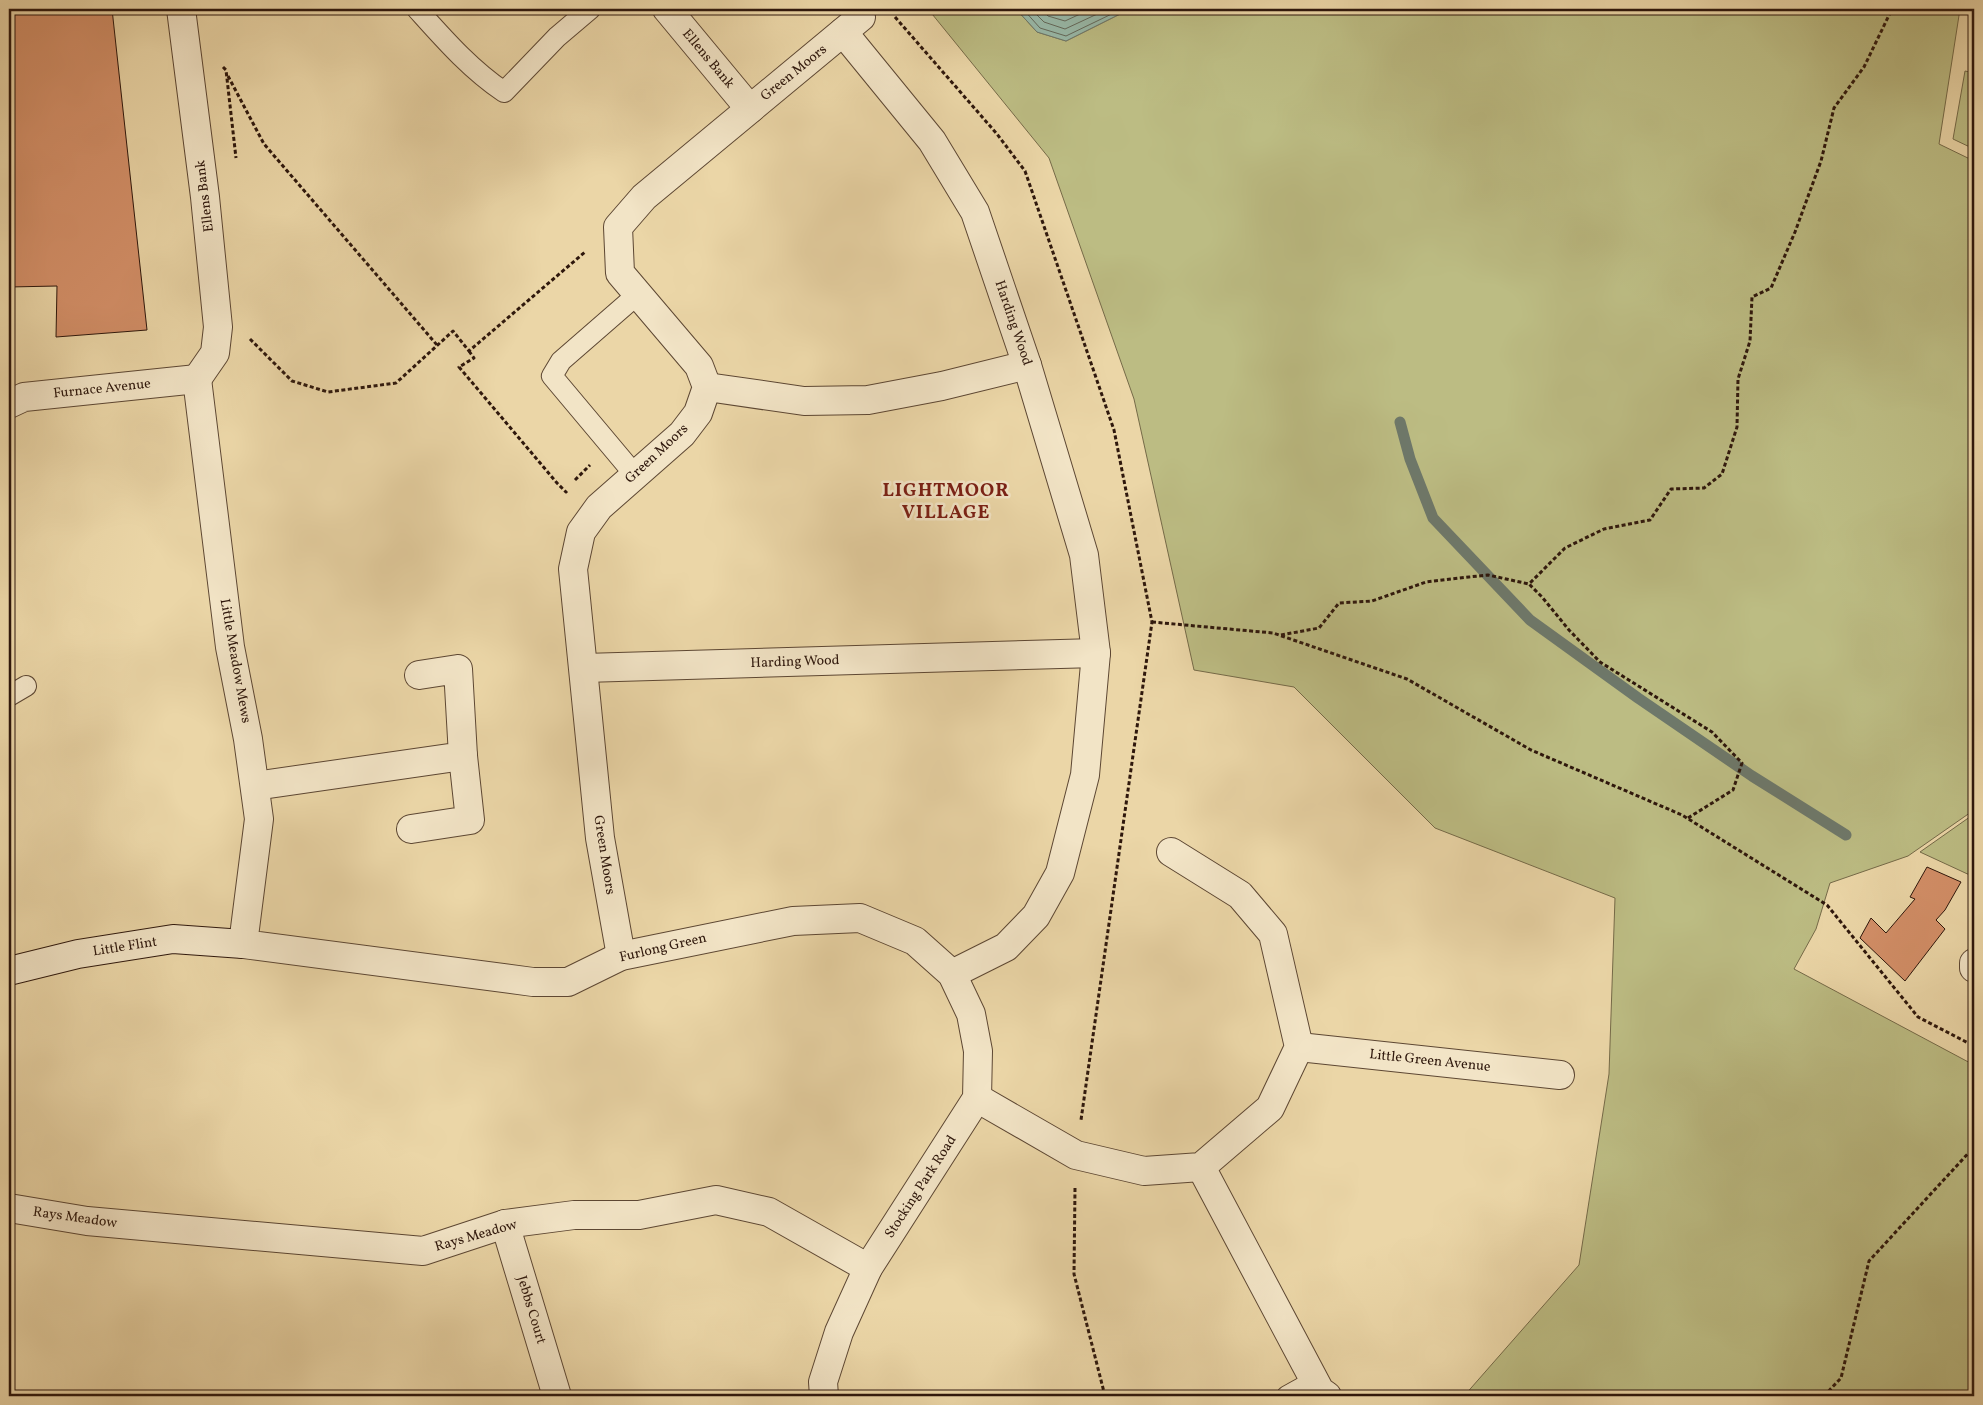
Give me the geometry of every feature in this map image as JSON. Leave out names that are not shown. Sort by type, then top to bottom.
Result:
[{"type":"street","name":"Ellens Bank","points":[[181,9],[205,197],[218,327],[214,354],[197,379]]},
{"type":"street","name":"Ellens Bank","points":[[667,9],[750,109]]},
{"type":"street","name":"Green Moors","points":[[618,227],[644,197],[852,25]]},
{"type":"street","name":"Harding Wood","points":[[852,25],[932,141],[975,212],[1027,365],[1084,555],[1096,653],[1085,775],[1060,873],[1036,916],[1006,947],[952,974]]},
{"type":"street","points":[[618,227],[620,273],[698,366],[707,387],[804,401],[868,400],[942,386],[1027,365]]},
{"type":"street","name":"Furnace Avenue","points":[[9,404],[24,397],[197,379]]},
{"type":"street","name":"Little Meadow Mews","points":[[197,379],[230,647],[248,739],[259,819],[243,944]]},
{"type":"street","name":"Green Moors","points":[[621,956],[600,838],[573,569],[581,532],[598,507],[682,434],[698,413],[707,387]]},
{"type":"street","name":"Harding Wood","points":[[584,668],[1096,653]]},
{"type":"street","points":[[411,829],[470,820],[463,756],[458,669],[420,674]]},
{"type":"street","points":[[255,786],[463,756]]},
{"type":"street","points":[[952,974],[971,1014],[978,1051],[977,1098],[1076,1155],[1144,1171],[1201,1167],[1270,1108],[1299,1047],[1272,934],[1240,895],[1171,852]]},
{"type":"street","name":"Furlong Green","points":[[243,944],[533,982],[568,982],[621,956],[792,921],[860,918],[915,941],[952,974]]},
{"type":"street","name":"Little Flint","points":[[9,971],[78,954],[173,939],[243,944]]},
{"type":"street","points":[[1974,963],[1974,968]]},
{"type":"street","name":"Little Green Avenue","points":[[1299,1047],[1560,1075]]},
{"type":"street","name":"Stocking Park Road","points":[[824,1396],[824,1382],[839,1332],[868,1268],[977,1098]]},
{"type":"street","points":[[1201,1167],[1321,1388]]},
{"type":"street","name":"Rays Meadow","points":[[9,1208],[87,1221],[423,1251],[505,1224],[574,1215],[639,1215],[716,1200],[769,1212],[868,1268]]},
{"type":"street","name":"Jebbs Court","points":[[505,1224],[557,1396]]},
{"type":"lane","points":[[417,9],[459,56],[481,76],[504,92],[557,37],[590,9]]},
{"type":"lane","points":[[635,475],[552,376],[561,361],[638,294]]},
{"type":"lane","points":[[1287,1396],[1321,1388]]},
{"type":"path","points":[[1528,584],[1565,548],[1604,529],[1650,520],[1671,489],[1704,488],[1722,474],[1737,427],[1738,379],[1750,341],[1752,297],[1771,288],[1795,232],[1821,161],[1834,108],[1864,67],[1892,9]]},
{"type":"path","points":[[220,63],[226,70],[264,144],[437,345]]},
{"type":"path","points":[[227,74],[236,158]]},
{"type":"path","points":[[244,333],[292,381],[328,392],[396,383],[453,331],[469,351],[576,260],[618,227]]},
{"type":"path","points":[[1279,636],[1318,628],[1339,603],[1372,601],[1426,582],[1488,575],[1528,584],[1600,662],[1712,732],[1742,763],[1733,790],[1688,818]]},
{"type":"path","points":[[1152,622],[1273,633],[1407,679],[1531,750],[1688,818],[1827,905],[1918,1017],[1974,1046]]},
{"type":"path","points":[[1824,1396],[1840,1378],[1869,1261],[1974,1147]]},
{"type":"green space","points":[[928,9],[1016,9],[1037,32],[1066,41],[1130,9],[1960,9],[1939,144],[1974,161],[1974,810],[1908,856],[1830,883],[1816,929],[1794,969],[1974,1065],[1974,1396],[1464,1396],[1579,1265],[1609,1074],[1615,898],[1435,828],[1294,687],[1194,670],[1134,399],[1049,158]]},
{"type":"green space","points":[[1965,71],[1974,73],[1974,149],[1953,139]]},
{"type":"green space","points":[[1974,814],[1974,877],[1920,852]]},
{"type":"water","points":[[1016,9],[1130,9],[1066,41],[1037,32]]},
{"type":"building","points":[[9,9],[112,9],[147,330],[56,337],[57,286],[9,287]]},
{"type":"building","points":[[1927,867],[1961,882],[1945,910],[1936,920],[1945,929],[1905,981],[1860,938],[1871,918],[1886,933],[1915,899],[1910,897]]},
{"type":"waterway","points":[[1400,422],[1410,459],[1433,518],[1530,620],[1638,698],[1752,776],[1846,835]]},
{"type":"district","name":"LIGHTMOOR VILLAGE","points":[[946,502]]}]
